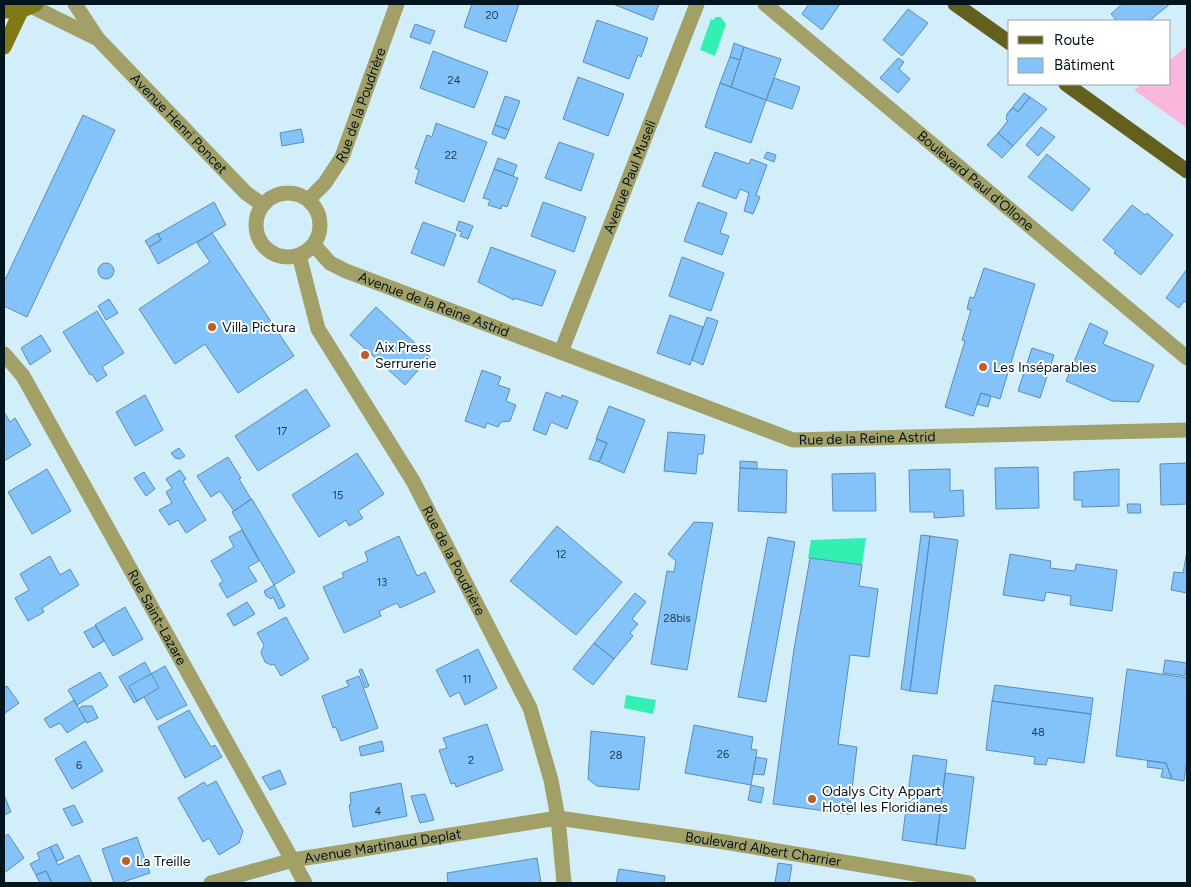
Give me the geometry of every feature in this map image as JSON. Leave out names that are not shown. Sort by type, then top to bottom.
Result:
[{"type":"main road","points":[[955,4],[1008,42]]},
{"type":"main road","points":[[1067,85],[1187,172]]},
{"type":"street","name":"Avenue Henri Poncet","points":[[75,4],[98,39],[246,193],[263,205]]},
{"type":"street","name":"Rue de la Poudrière","points":[[309,199],[325,183],[342,157],[397,4]]},
{"type":"street","name":"Avenue Paul Museli","points":[[561,352],[697,4]]},
{"type":"street","name":"Boulevard Paul d'Ollone","points":[[765,4],[1187,358]]},
{"type":"street","name":"Avenue Henri Poncet","points":[[30,7],[98,39]]},
{"type":"street","points":[[4,12],[30,7]]},
{"type":"street","points":[[4,47],[30,7]]},
{"type":"street","points":[[290,192],[309,199],[320,216],[319,236],[314,245],[299,255],[280,256],[262,244],[257,235],[257,214],[270,198],[290,192]]},
{"type":"street","name":"Avenue de la Reine Astrid","points":[[314,245],[330,263],[346,271],[561,352]]},
{"type":"street","name":"Rue de la Poudrière","points":[[299,255],[318,329],[413,481],[476,599],[530,708],[551,780],[558,818],[564,883]]},
{"type":"street","name":"Rue de la Reine Astrid","points":[[561,352],[793,440],[1187,430]]},
{"type":"street","name":"Rue Saint-Lazare","points":[[4,354],[23,376],[294,860],[305,883]]},
{"type":"street","name":"Avenue Martinaud Deplat","points":[[211,883],[294,860],[558,818]]},
{"type":"street","name":"Boulevard Albert Charrier","points":[[558,818],[724,842],[969,883]]},
{"type":"shaded area","points":[[716,17],[721,17],[726,24],[715,56],[700,50],[711,19],[713,20]]},
{"type":"shaded area","points":[[1187,46],[1187,128],[1134,90],[1141,85],[1171,85],[1171,59]]},
{"type":"shaded area","points":[[866,538],[862,565],[808,558],[811,540]]},
{"type":"shaded area","points":[[626,695],[656,700],[653,714],[624,708]]},
{"type":"building","points":[[472,4],[519,4],[506,42],[464,27]]},
{"type":"building","points":[[613,4],[659,4],[653,20]]},
{"type":"building","points":[[809,4],[840,4],[822,30],[802,14]]},
{"type":"building","points":[[1122,4],[1170,4],[1150,20],[1116,20],[1111,14]]},
{"type":"building","points":[[908,9],[928,23],[902,56],[883,40]]},
{"type":"building","points":[[597,20],[648,38],[641,57],[638,55],[629,79],[583,62]]},
{"type":"building","points":[[415,24],[435,31],[430,44],[410,37]]},
{"type":"building","points":[[734,43],[744,47],[740,60],[730,57]]},
{"type":"building","points":[[744,47],[781,59],[766,100],[731,87]]},
{"type":"building","points":[[433,51],[488,72],[474,108],[420,88]]},
{"type":"building","points":[[730,57],[740,60],[731,87],[720,83]]},
{"type":"building","points":[[898,58],[904,62],[899,69],[910,79],[898,93],[880,78]]},
{"type":"building","points":[[578,77],[624,94],[608,136],[563,119]]},
{"type":"building","points":[[774,78],[800,87],[792,109],[766,100]]},
{"type":"building","points":[[720,83],[766,100],[751,143],[705,127]]},
{"type":"building","points":[[1024,93],[1030,97],[1018,112],[1013,108],[1007,114]]},
{"type":"building","points":[[505,96],[520,101],[509,130],[495,125]]},
{"type":"building","points":[[1030,97],[1047,109],[1013,146],[998,133],[1008,121],[1006,119],[1007,114],[1013,108],[1018,112]]},
{"type":"building","points":[[83,115],[115,130],[27,317],[4,306],[4,282]]},
{"type":"building","points":[[436,123],[487,142],[464,202],[415,183],[419,170],[415,168],[427,135],[432,137]]},
{"type":"building","points":[[495,125],[509,130],[505,139],[492,134]]},
{"type":"building","points":[[1041,127],[1055,137],[1038,156],[1026,145]]},
{"type":"building","points":[[301,129],[304,142],[282,146],[280,133]]},
{"type":"building","points":[[998,133],[1013,146],[1002,158],[987,145]]},
{"type":"building","points":[[559,142],[594,154],[581,191],[545,178]]},
{"type":"building","points":[[715,152],[749,164],[751,159],[767,165],[756,195],[760,197],[753,214],[744,211],[749,193],[740,189],[736,199],[702,186]]},
{"type":"building","points":[[767,152],[776,155],[774,162],[764,158]]},
{"type":"building","points":[[1047,154],[1090,189],[1072,211],[1028,177]]},
{"type":"building","points":[[498,158],[517,165],[513,176],[494,169]]},
{"type":"building","points":[[494,169],[518,178],[507,207],[502,205],[501,209],[488,205],[490,200],[483,198]]},
{"type":"building","points":[[214,202],[226,225],[158,264],[149,247],[161,240],[158,234]]},
{"type":"building","points":[[543,202],[586,217],[574,252],[531,236]]},
{"type":"building","points":[[698,202],[727,213],[720,233],[729,236],[722,255],[684,241]]},
{"type":"building","points":[[1132,205],[1145,215],[1147,213],[1173,235],[1141,275],[1114,253],[1116,251],[1103,240]]},
{"type":"building","points":[[459,221],[473,226],[468,239],[460,236],[462,232],[456,230]]},
{"type":"building","points":[[423,222],[456,234],[444,266],[411,253]]},
{"type":"building","points":[[158,233],[161,240],[149,247],[145,241]]},
{"type":"building","name":"Villa Pictura","points":[[212,233],[294,356],[238,393],[205,344],[175,364],[139,309],[210,262],[197,243]]},
{"type":"building","points":[[491,247],[556,271],[542,306],[514,298],[514,300],[478,282]]},
{"type":"building","points":[[682,257],[724,273],[711,311],[669,296]]},
{"type":"building","points":[[106,263],[112,265],[114,271],[112,277],[106,279],[100,277],[98,271],[100,265]]},
{"type":"building","name":"Les Inséparables","points":[[984,268],[1035,284],[1000,399],[981,393],[973,416],[945,407],[965,341],[962,340],[971,310],[967,309],[970,297],[974,298]]},
{"type":"building","points":[[1187,269],[1187,304],[1184,301],[1179,308],[1166,298]]},
{"type":"building","points":[[109,299],[118,313],[106,320],[98,306]]},
{"type":"building","points":[[376,307],[430,357],[405,385],[350,335]]},
{"type":"building","points":[[97,311],[124,353],[102,367],[107,375],[97,382],[92,374],[90,375],[63,332]]},
{"type":"building","points":[[670,315],[703,327],[690,365],[657,353]]},
{"type":"building","points":[[707,317],[718,321],[703,365],[692,360]]},
{"type":"building","points":[[1090,323],[1108,332],[1103,344],[1154,365],[1139,402],[1112,401],[1066,381]]},
{"type":"building","points":[[41,335],[51,351],[30,365],[21,348]]},
{"type":"building","points":[[1032,348],[1054,355],[1040,398],[1018,391]]},
{"type":"building","points":[[482,370],[501,377],[498,385],[510,389],[506,401],[516,405],[510,421],[501,422],[498,427],[487,423],[485,428],[465,421]]},
{"type":"building","points":[[306,389],[330,426],[258,471],[235,436]]},
{"type":"building","points":[[546,392],[561,398],[562,395],[578,401],[567,429],[551,422],[546,435],[533,430]]},
{"type":"building","points":[[981,393],[991,396],[988,407],[977,404]]},
{"type":"building","points":[[145,395],[163,430],[135,446],[116,412]]},
{"type":"building","points":[[609,406],[645,420],[624,473],[599,462],[607,443],[596,439]]},
{"type":"building","points":[[4,412],[10,422],[15,418],[31,445],[4,461]]},
{"type":"building","points":[[668,432],[705,435],[703,454],[698,454],[696,474],[664,471]]},
{"type":"building","points":[[597,439],[607,443],[599,462],[589,459]]},
{"type":"building","points":[[179,448],[185,456],[180,459],[175,458],[171,453]]},
{"type":"building","points":[[357,453],[384,494],[358,511],[363,518],[349,526],[346,520],[319,537],[292,495]]},
{"type":"building","points":[[228,457],[251,499],[234,511],[220,491],[211,497],[197,476]]},
{"type":"building","points":[[740,461],[757,462],[757,469],[740,468]]},
{"type":"building","points":[[1187,463],[1187,504],[1161,505],[1160,464]]},
{"type":"building","points":[[1038,467],[1039,508],[996,509],[995,468]]},
{"type":"building","points":[[740,468],[787,470],[786,513],[738,511]]},
{"type":"building","points":[[47,469],[71,511],[32,534],[8,492]]},
{"type":"building","points":[[950,469],[950,491],[963,490],[964,516],[934,518],[934,512],[910,512],[909,470]]},
{"type":"building","points":[[1119,469],[1119,506],[1082,507],[1082,500],[1074,500],[1074,472]]},
{"type":"building","points":[[180,470],[186,479],[183,481],[206,520],[186,533],[178,520],[169,525],[159,510],[172,503],[166,492],[172,488],[166,479]]},
{"type":"building","points":[[144,472],[155,489],[146,496],[134,478]]},
{"type":"building","points":[[875,473],[876,511],[833,511],[832,474]]},
{"type":"building","points":[[252,499],[295,572],[274,585],[232,512]]},
{"type":"building","points":[[1127,504],[1140,504],[1141,513],[1128,513]]},
{"type":"building","points":[[694,522],[713,523],[687,670],[651,664],[667,571],[674,572],[676,561],[668,554]]},
{"type":"building","points":[[557,526],[622,582],[576,635],[510,581]]},
{"type":"building","points":[[242,530],[259,561],[248,567],[257,581],[227,598],[219,584],[223,581],[211,561],[234,547],[229,537]]},
{"type":"building","points":[[921,535],[930,536],[910,691],[901,689]]},
{"type":"building","points":[[399,536],[417,576],[425,572],[435,592],[400,608],[397,603],[379,611],[381,616],[344,633],[323,587],[344,577],[342,573],[368,561],[365,552]]},
{"type":"building","points":[[930,536],[958,540],[937,694],[910,691]]},
{"type":"building","points":[[768,537],[795,542],[766,702],[738,697]]},
{"type":"building","points":[[1187,551],[1187,593],[1171,590],[1174,572],[1183,573]]},
{"type":"building","points":[[1010,554],[1051,561],[1050,568],[1075,571],[1076,564],[1117,570],[1112,611],[1070,605],[1071,596],[1046,592],[1044,601],[1003,595]]},
{"type":"building","points":[[50,556],[60,575],[70,569],[79,585],[42,608],[44,612],[28,621],[15,598],[29,590],[20,574]]},
{"type":"building","points":[[810,558],[862,565],[859,586],[878,589],[869,657],[850,655],[838,744],[857,747],[849,814],[773,804],[794,649]]},
{"type":"building","points":[[274,585],[285,606],[279,609],[273,597],[271,599],[266,596],[264,591]]},
{"type":"building","points":[[635,593],[646,602],[632,619],[638,624],[630,633],[633,636],[614,659],[594,643]]},
{"type":"building","points":[[247,602],[255,614],[234,626],[227,614]]},
{"type":"building","points":[[125,607],[143,639],[113,656],[95,625]]},
{"type":"building","points":[[286,617],[309,659],[281,676],[274,664],[271,665],[265,662],[261,653],[264,645],[257,633]]},
{"type":"building","points":[[96,626],[104,641],[93,648],[84,632]]},
{"type":"building","points":[[594,643],[614,659],[593,685],[573,669]]},
{"type":"building","points":[[478,649],[497,688],[465,705],[459,692],[450,697],[436,670]]},
{"type":"building","points":[[1165,660],[1187,663],[1185,676],[1163,673]]},
{"type":"building","points":[[145,662],[159,688],[134,703],[119,677]]},
{"type":"building","points":[[165,666],[187,705],[157,720],[144,697],[137,701],[129,686]]},
{"type":"building","points":[[362,669],[369,686],[365,688],[359,670]]},
{"type":"building","points":[[1127,669],[1187,678],[1187,759],[1184,781],[1172,779],[1166,763],[1116,756]]},
{"type":"building","points":[[100,672],[108,686],[77,705],[68,690]]},
{"type":"building","points":[[359,676],[378,728],[341,741],[336,727],[333,728],[322,696],[349,686],[346,681]]},
{"type":"building","points":[[995,685],[1093,698],[1091,714],[992,701]]},
{"type":"building","points":[[7,686],[19,703],[4,714],[4,688]]},
{"type":"building","points":[[74,700],[86,721],[67,733],[60,723],[50,728],[44,719]]},
{"type":"building","points":[[992,701],[1091,714],[1084,763],[1048,758],[1046,765],[1034,764],[1035,757],[986,750]]},
{"type":"building","points":[[82,706],[92,706],[98,718],[87,723],[79,709]]},
{"type":"building","points":[[189,710],[211,747],[215,745],[222,757],[185,778],[158,727]]},
{"type":"building","points":[[487,724],[503,770],[456,787],[455,783],[451,784],[439,750],[447,748],[443,738]]},
{"type":"building","points":[[694,725],[753,737],[751,749],[757,750],[751,785],[685,773]]},
{"type":"building","points":[[591,731],[645,737],[639,790],[597,786],[588,779]]},
{"type":"building","points":[[85,741],[103,771],[72,789],[55,759]]},
{"type":"building","points":[[382,741],[384,751],[361,756],[359,747]]},
{"type":"building","points":[[913,755],[947,760],[936,845],[902,840]]},
{"type":"building","points":[[756,757],[767,759],[764,775],[753,774]]},
{"type":"building","points":[[1148,761],[1166,763],[1172,779],[1161,777],[1163,769],[1147,767]]},
{"type":"building","points":[[280,770],[286,784],[270,790],[262,777]]},
{"type":"building","points":[[945,773],[974,777],[965,849],[936,845]]},
{"type":"building","points":[[216,781],[243,831],[239,843],[219,855],[209,838],[203,842],[178,798],[204,782],[207,786]]},
{"type":"building","points":[[401,783],[407,816],[353,827],[349,805],[351,805],[350,793]]},
{"type":"building","points":[[751,785],[764,788],[761,803],[748,800]]},
{"type":"building","points":[[425,794],[434,820],[420,823],[411,796]]},
{"type":"building","points":[[4,795],[11,812],[4,815]]},
{"type":"building","points":[[74,805],[83,822],[72,826],[63,809]]},
{"type":"building","points":[[8,834],[24,858],[4,873],[4,837]]},
{"type":"building","name":"La Treille","points":[[137,837],[150,873],[120,883],[114,883],[102,849]]},
{"type":"building","points":[[57,844],[64,858],[57,861],[50,847]]},
{"type":"building","points":[[50,847],[58,865],[79,855],[92,883],[52,883],[46,871],[36,875],[30,864],[40,859],[37,853]]},
{"type":"building","points":[[537,858],[541,883],[448,883],[447,873]]},
{"type":"building","points":[[778,863],[792,865],[789,883],[775,883]]},
{"type":"building","points":[[619,869],[665,876],[664,883],[616,883]]},
{"type":"building","points":[[46,871],[52,883],[40,883],[36,875]]},
{"type":"place","name":"Villa Pictura","points":[[212,327]]},
{"type":"place","name":"Aix Press Serrurerie","points":[[365,355]]},
{"type":"place","name":"Les Inséparables","points":[[983,367]]},
{"type":"place","name":"Odalys City Appart Hotel les Floridianes","points":[[812,799]]},
{"type":"place","name":"La Treille","points":[[126,861]]}]
